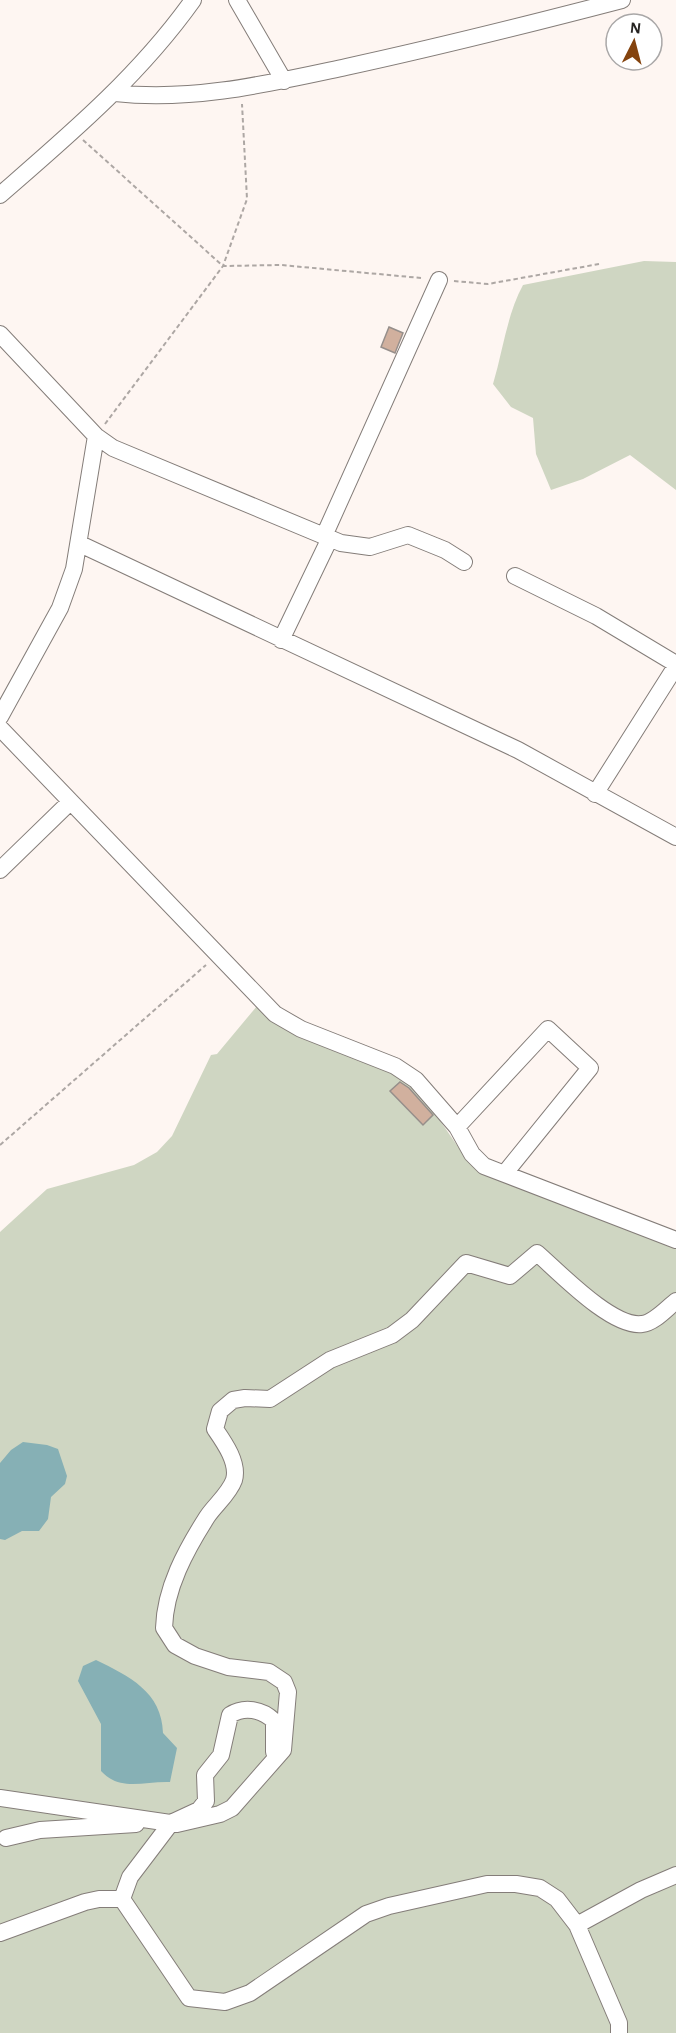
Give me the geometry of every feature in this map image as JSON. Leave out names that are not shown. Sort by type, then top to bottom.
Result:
[{"type":"street","points":[[0,195],[115,93],[146,60],[193,0]]},
{"type":"street","points":[[237,0],[284,81]]},
{"type":"street","points":[[115,93],[144,96],[284,81],[451,44],[622,0]]},
{"type":"street","points":[[282,640],[439,280]]},
{"type":"street","points":[[0,334],[96,436],[113,448],[327,537],[369,548],[408,535],[445,550],[464,562]]},
{"type":"street","points":[[0,717],[60,608],[80,544],[96,436]]},
{"type":"street","points":[[80,544],[518,750],[676,837]]},
{"type":"street","points":[[515,576],[596,616],[676,665],[595,794]]},
{"type":"street","points":[[0,728],[275,1014],[301,1029],[395,1066],[416,1080],[457,1127],[472,1154],[484,1166],[676,1240]]},
{"type":"street","points":[[0,870],[70,802]]},
{"type":"street","points":[[457,1127],[548,1029],[590,1068],[504,1173]]},
{"type":"street","points":[[6,1838],[52,1829],[170,1824],[219,1814],[232,1808],[283,1750],[286,1739],[288,1692],[285,1682],[269,1672],[228,1666],[195,1656],[175,1645],[164,1628],[173,1579],[208,1516],[234,1479],[234,1466],[215,1429],[220,1411],[233,1401],[245,1398],[270,1399],[330,1360],[392,1335],[412,1320],[466,1263],[510,1276],[537,1253],[610,1314],[628,1323],[644,1324],[676,1301]]},
{"type":"street","points":[[122,1899],[130,1877],[170,1824],[199,1810],[206,1801],[205,1775],[221,1755],[230,1715],[237,1710],[248,1709],[267,1714],[274,1721],[273,1762]]},
{"type":"street","points":[[0,1798],[170,1824]]},
{"type":"street","points":[[577,1925],[641,1890],[676,1875]]},
{"type":"street","points":[[122,1899],[189,1998],[225,2002],[250,1994],[366,1914],[389,1906],[488,1884],[516,1884],[540,1888],[557,1899],[577,1925],[620,2023],[619,2033]]},
{"type":"street","points":[[0,1933],[86,1902],[99,1899],[122,1899]]},
{"type":"path","points":[[96,436],[223,266],[247,199],[241,87]]},
{"type":"path","points":[[73,131],[223,266],[281,265],[488,284],[599,264]]},
{"type":"path","points":[[0,1145],[217,956]]},
{"type":"green space","points":[[644,261],[676,262],[676,490],[630,455],[583,479],[551,490],[536,454],[533,418],[511,407],[493,384],[509,320],[518,296],[523,285]]},
{"type":"green space","points":[[257,1006],[370,1054],[419,1090],[465,1157],[676,1246],[676,2033],[0,2033],[0,1232],[47,1189],[134,1165],[157,1152],[172,1136],[211,1055],[217,1054]]},
{"type":"water","points":[[23,1442],[58,1449],[67,1476],[65,1484],[51,1497],[48,1519],[39,1531],[22,1531],[5,1540],[0,1539],[0,1463],[11,1450]]},
{"type":"water","points":[[96,1660],[142,1687],[157,1707],[163,1733],[177,1748],[170,1782],[124,1783],[108,1777],[101,1771],[101,1724],[78,1681],[83,1666]]},
{"type":"building","points":[[389,327],[403,333],[395,353],[381,347]]},
{"type":"building","points":[[400,1082],[409,1088],[433,1115],[423,1125],[390,1091]]}]
